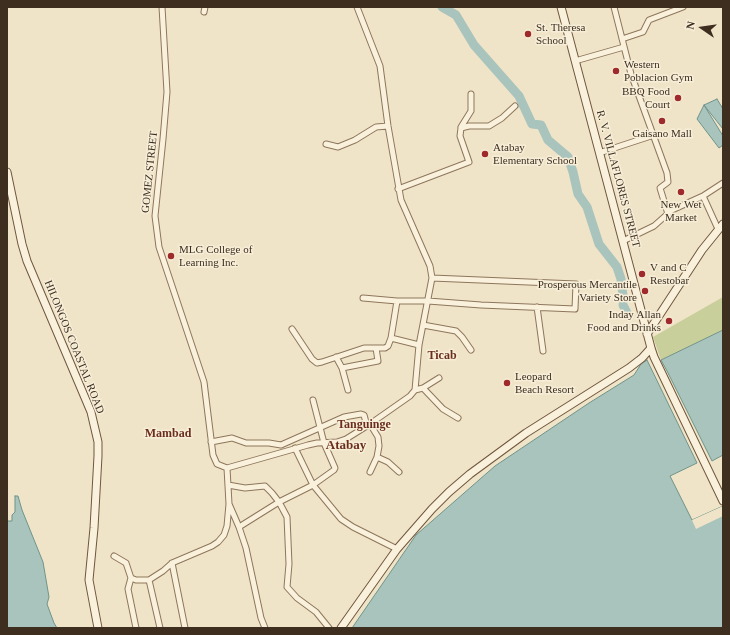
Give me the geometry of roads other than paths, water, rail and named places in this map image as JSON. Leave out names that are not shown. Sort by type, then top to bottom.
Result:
[{"type":"street","name":"GOMEZ STREET","points":[[162,7],[167,92],[164,139],[155,216],[159,247],[204,382],[212,455],[217,464],[227,468]]},
{"type":"street","points":[[131,578],[136,580],[149,580],[172,563],[218,542],[224,535],[227,526],[229,504],[227,468],[296,448],[317,443],[337,442],[346,439],[369,425],[410,396],[415,390],[419,345],[432,278],[430,266],[401,200],[388,126],[380,66],[357,7]]},
{"type":"street","name":"R. V. VILLAFLORES STREET","points":[[562,7],[651,348],[723,501]]},
{"type":"street","points":[[614,7],[631,74],[667,173],[668,182],[660,188],[668,214]]},
{"type":"street","points":[[622,39],[643,32],[649,20],[674,8],[683,7]]},
{"type":"street","points":[[575,61],[624,47]]},
{"type":"street","points":[[398,189],[469,162],[460,136],[461,128],[471,110],[471,94]]},
{"type":"street","points":[[461,128],[469,126],[489,126],[502,118],[515,106]]},
{"type":"street","points":[[326,144],[338,147],[355,140],[376,128],[388,126]]},
{"type":"street","points":[[600,153],[654,135]]},
{"type":"street","name":"HILONGOS COASTAL ROAD","points":[[7,172],[14,209],[27,261],[91,412],[98,442],[89,580],[98,628]]},
{"type":"street","points":[[623,241],[654,226],[672,210],[703,196],[723,183]]},
{"type":"street","points":[[647,334],[702,250],[720,226],[703,196]]},
{"type":"street","points":[[364,298],[481,305],[575,308],[576,284],[432,278]]},
{"type":"street","points":[[292,329],[315,362],[319,363],[364,348],[385,348],[388,346],[392,338],[398,301]]},
{"type":"street","points":[[537,307],[542,351]]},
{"type":"street","points":[[423,325],[456,331],[471,350]]},
{"type":"street","points":[[392,338],[419,345]]},
{"type":"street","points":[[342,368],[378,361],[376,348]]},
{"type":"street","points":[[341,628],[398,550],[432,509],[470,474],[531,429],[629,368],[642,358],[651,348]]},
{"type":"street","points":[[336,358],[342,368],[348,390]]},
{"type":"street","points":[[415,390],[423,388],[439,378]]},
{"type":"street","points":[[423,388],[443,409],[458,418]]},
{"type":"street","points":[[239,527],[279,502],[313,485],[334,470],[335,468],[320,429],[313,400]]},
{"type":"street","points":[[211,442],[232,438],[246,443],[269,443],[282,446],[344,417],[361,414],[364,415],[378,437],[380,446],[370,472]]},
{"type":"street","points":[[296,448],[313,485],[341,519],[353,527],[398,550]]},
{"type":"street","points":[[377,456],[388,462],[399,472]]},
{"type":"street","points":[[228,485],[245,488],[265,486],[279,502],[287,517],[287,587],[297,598],[316,612],[329,628]]},
{"type":"street","points":[[229,504],[246,548],[261,618],[265,628]]},
{"type":"street","points":[[114,556],[126,563],[131,578],[128,589],[136,628]]},
{"type":"street","points":[[172,563],[185,628]]},
{"type":"street","points":[[149,580],[160,628]]},
{"type":"water","points":[[717,99],[723,109],[723,129],[704,105]]},
{"type":"water","points":[[704,105],[723,136],[723,145],[719,148],[697,119]]},
{"type":"water","points":[[723,330],[723,455],[712,461],[661,360]]},
{"type":"water","points":[[647,360],[697,463],[670,476],[692,520],[723,506],[723,628],[352,628],[416,535],[495,466],[589,403],[634,375],[641,364]]},
{"type":"water","points":[[15,496],[18,496],[22,510],[43,562],[49,597],[47,604],[57,628],[7,628],[7,521],[12,521],[12,515],[15,512]]},
{"type":"waterway","points":[[442,7],[456,15],[474,45],[519,96],[532,124],[541,125],[548,140],[568,157],[578,194],[587,207],[599,244],[617,267],[621,279],[623,296]]},
{"type":"waterway","points":[[623,305],[628,315]]},
{"type":"place","name":"St. Theresa School","points":[[528,34]]},
{"type":"place","name":"Western Poblacion Gym","points":[[616,71]]},
{"type":"place","name":"BBQ Food Court","points":[[678,98]]},
{"type":"place","name":"Gaisano Mall","points":[[662,121]]},
{"type":"place","name":"Atabay Elementary School","points":[[485,154]]},
{"type":"place","name":"New Wet Market","points":[[681,192]]},
{"type":"place","name":"MLG College of Learning Inc.","points":[[171,256]]},
{"type":"place","name":"V and C Restobar","points":[[642,274]]},
{"type":"place","name":"Prosperous Mercantile Variety Store","points":[[645,291]]},
{"type":"place","name":"Inday Allan Food and Drinks","points":[[669,321]]},
{"type":"place","name":"Leopard Beach Resort","points":[[507,383]]},
{"type":"district","name":"Ticab","points":[[442,356]]},
{"type":"district","name":"Tanguinge","points":[[364,425]]},
{"type":"district","name":"Mambad","points":[[168,434]]},
{"type":"district","name":"Atabay","points":[[346,446]]}]
